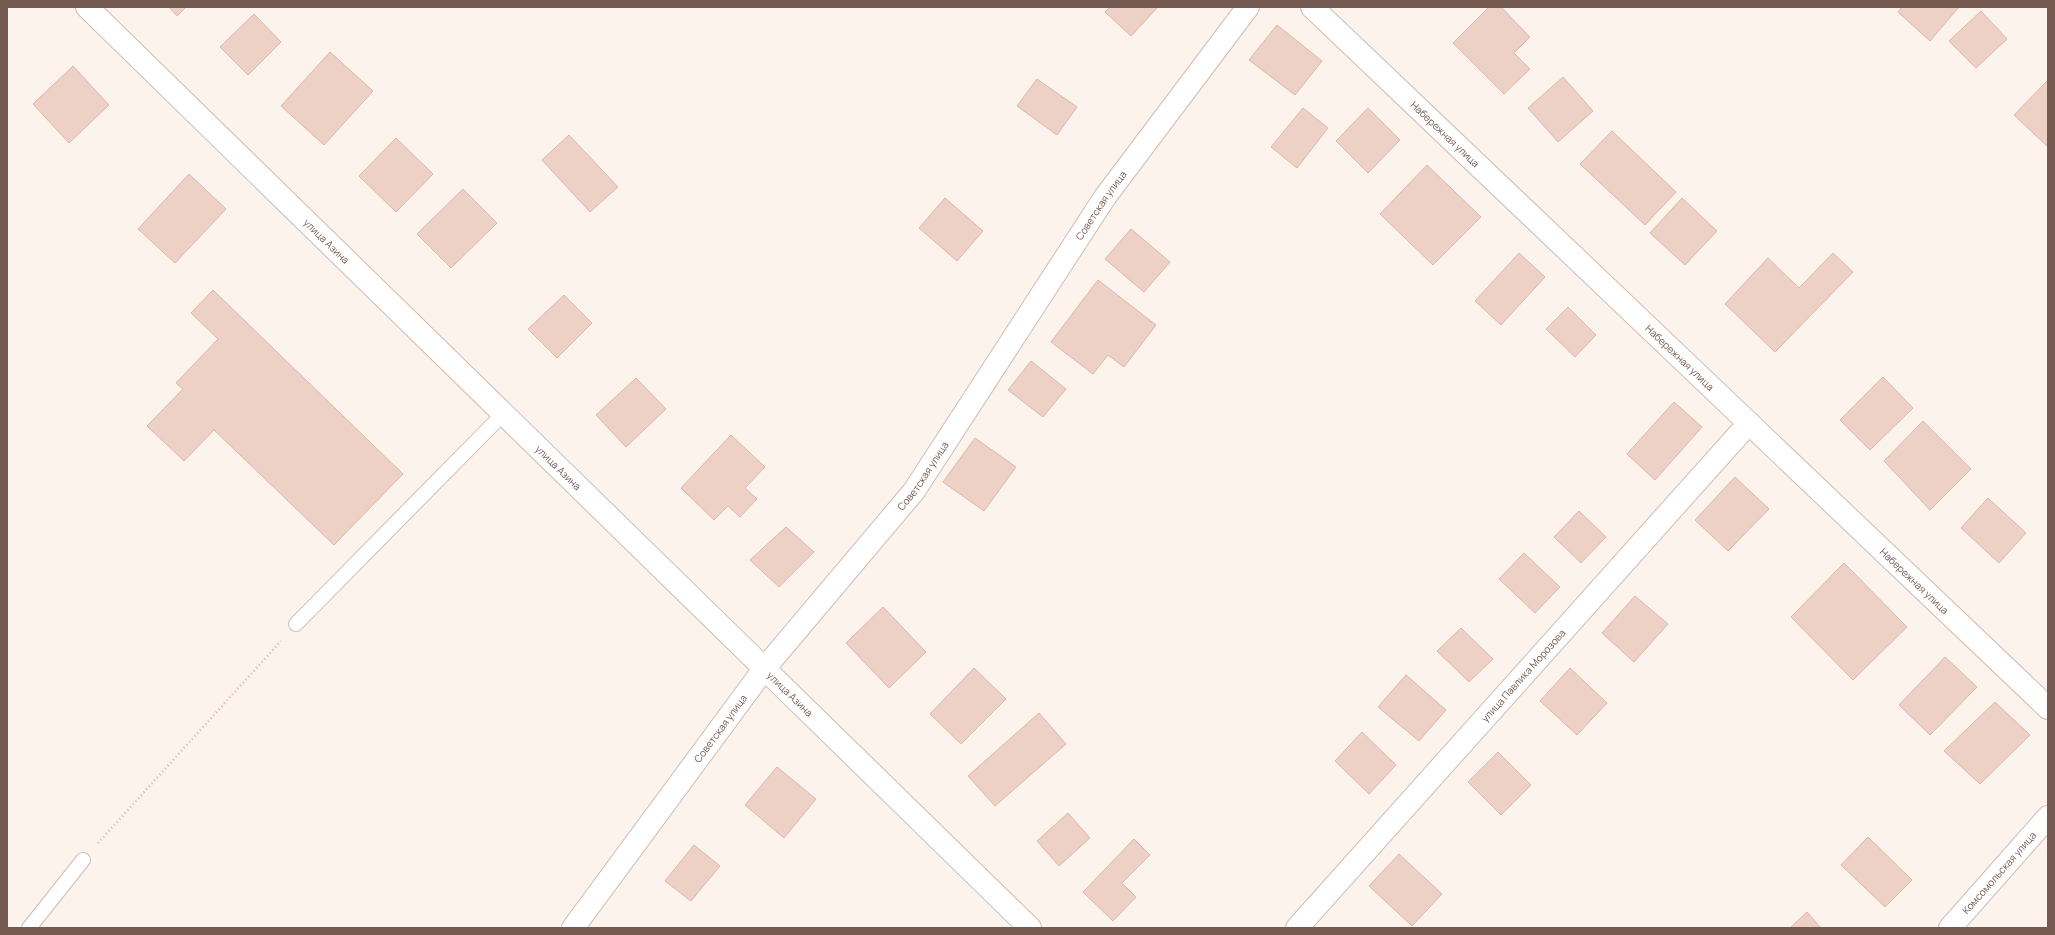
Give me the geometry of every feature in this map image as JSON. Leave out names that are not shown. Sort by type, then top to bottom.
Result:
[{"type":"street","name":"улица Азина","points":[[87,7],[1030,928]]},
{"type":"street","name":"Советская улица","points":[[573,928],[764,669],[914,490],[1105,196],[1248,7]]},
{"type":"street","name":"Набережная улица","points":[[1312,7],[2048,708]]},
{"type":"street","name":"улица Павлика Морозова","points":[[1297,928],[1749,423]]},
{"type":"street","name":"Комсомольская улица","points":[[1950,928],[2048,817]]},
{"type":"lane","points":[[296,624],[503,414]]},
{"type":"lane","points":[[29,928],[83,860]]},
{"type":"path","points":[[83,860],[296,624]]},
{"type":"building","points":[[169,7],[186,7],[177,16]]},
{"type":"building","points":[[1110,7],[1158,7],[1131,36],[1105,12]]},
{"type":"building","points":[[1489,7],[1501,7],[1530,37],[1514,53],[1530,69],[1504,94],[1453,43]]},
{"type":"building","points":[[1902,7],[1959,7],[1930,41],[1898,12]]},
{"type":"building","points":[[1981,11],[2007,39],[1976,68],[1949,41]]},
{"type":"building","points":[[254,14],[281,42],[248,75],[220,47]]},
{"type":"building","points":[[1277,25],[1322,61],[1295,95],[1249,60]]},
{"type":"building","points":[[330,52],[373,91],[324,145],[281,106]]},
{"type":"building","points":[[73,66],[109,105],[69,143],[33,104]]},
{"type":"building","points":[[1563,77],[1593,111],[1558,142],[1528,108]]},
{"type":"building","points":[[1037,79],[1077,107],[1057,135],[1017,106]]},
{"type":"building","points":[[2048,80],[2048,147],[2014,115]]},
{"type":"building","points":[[1303,108],[1328,128],[1297,168],[1271,147]]},
{"type":"building","points":[[1368,108],[1400,140],[1368,173],[1336,141]]},
{"type":"building","points":[[1612,131],[1676,192],[1645,225],[1580,164]]},
{"type":"building","points":[[569,135],[618,187],[590,212],[542,160]]},
{"type":"building","points":[[396,138],[433,174],[396,212],[359,176]]},
{"type":"building","points":[[1427,165],[1481,217],[1433,265],[1380,214]]},
{"type":"building","points":[[189,174],[226,209],[175,263],[138,229]]},
{"type":"building","points":[[463,189],[497,223],[451,268],[417,234]]},
{"type":"building","points":[[945,198],[983,231],[957,261],[919,228]]},
{"type":"building","points":[[1682,198],[1717,231],[1685,265],[1650,233]]},
{"type":"building","points":[[1131,229],[1170,262],[1144,292],[1105,259]]},
{"type":"building","points":[[1519,253],[1545,277],[1501,325],[1475,301]]},
{"type":"building","points":[[1833,253],[1853,272],[1775,352],[1725,304],[1768,258],[1799,288]]},
{"type":"building","points":[[1098,280],[1156,325],[1124,367],[1108,355],[1093,374],[1051,342]]},
{"type":"building","points":[[213,290],[403,474],[334,545],[214,430],[184,461],[147,426],[183,389],[176,383],[218,339],[191,313]]},
{"type":"building","points":[[564,295],[592,323],[557,358],[528,329]]},
{"type":"building","points":[[1568,307],[1596,335],[1575,357],[1546,329]]},
{"type":"building","points":[[1031,361],[1066,389],[1043,417],[1008,390]]},
{"type":"building","points":[[1883,377],[1913,408],[1870,450],[1840,420]]},
{"type":"building","points":[[636,378],[666,409],[626,447],[596,415]]},
{"type":"building","points":[[1674,402],[1702,427],[1655,480],[1627,454]]},
{"type":"building","points":[[1923,421],[1971,469],[1930,510],[1884,461]]},
{"type":"building","points":[[731,435],[765,467],[745,488],[757,499],[740,517],[728,506],[714,520],[681,488]]},
{"type":"building","points":[[975,438],[1016,467],[984,511],[943,482]]},
{"type":"building","points":[[1735,477],[1769,509],[1728,551],[1695,520]]},
{"type":"building","points":[[1988,498],[2026,533],[1999,563],[1961,528]]},
{"type":"building","points":[[1579,511],[1606,537],[1581,563],[1554,537]]},
{"type":"building","points":[[786,527],[814,552],[779,587],[750,560]]},
{"type":"building","points":[[1524,553],[1560,587],[1535,613],[1499,579]]},
{"type":"building","points":[[1844,563],[1907,627],[1853,680],[1791,617]]},
{"type":"building","points":[[1635,596],[1668,624],[1634,662],[1602,633]]},
{"type":"building","points":[[883,607],[926,652],[889,688],[846,643]]},
{"type":"building","points":[[1461,628],[1493,659],[1469,682],[1437,651]]},
{"type":"building","points":[[1945,657],[1977,687],[1930,735],[1899,705]]},
{"type":"building","points":[[974,668],[1006,699],[961,744],[930,714]]},
{"type":"building","points":[[1570,668],[1607,703],[1577,735],[1540,701]]},
{"type":"building","points":[[1406,675],[1446,710],[1419,741],[1378,707]]},
{"type":"building","points":[[1995,702],[2030,735],[1980,784],[1944,751]]},
{"type":"building","points":[[1039,713],[1066,744],[995,806],[968,776]]},
{"type":"building","points":[[1362,732],[1396,765],[1369,794],[1335,761]]},
{"type":"building","points":[[1498,752],[1531,785],[1501,815],[1468,782]]},
{"type":"building","points":[[777,767],[816,799],[784,838],[745,805]]},
{"type":"building","points":[[1068,813],[1090,838],[1059,866],[1037,841]]},
{"type":"building","points":[[1868,837],[1912,880],[1885,907],[1841,865]]},
{"type":"building","points":[[1134,839],[1150,855],[1122,883],[1136,897],[1113,921],[1083,892]]},
{"type":"building","points":[[694,845],[720,866],[691,901],[665,881]]},
{"type":"building","points":[[1399,854],[1442,894],[1412,926],[1369,886]]},
{"type":"building","points":[[1807,912],[1821,928],[1790,928]]}]
